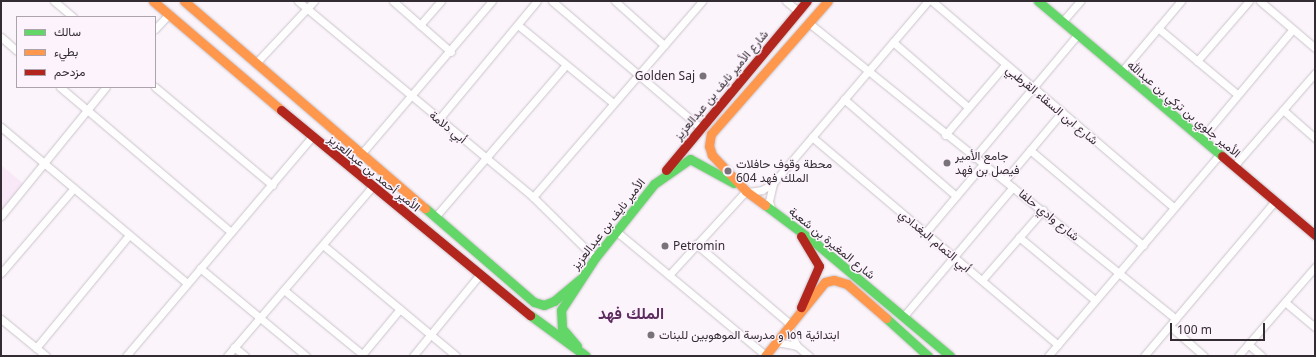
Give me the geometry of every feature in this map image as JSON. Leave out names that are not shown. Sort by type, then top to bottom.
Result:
[{"type":"street","points":[[54,1],[72,16]]},
{"type":"street","name":"الأمير أحمد بن عبدالعزيز","points":[[153,1],[372,187],[553,334],[586,356]]},
{"type":"street","name":"الأمير أحمد بن عبدالعزيز","points":[[184,1],[436,216],[534,302],[539,305],[554,301],[580,279]]},
{"type":"street","name":"أبي دلامة","points":[[298,1],[409,96],[439,119],[533,198],[595,258]]},
{"type":"street","points":[[256,63],[314,1]]},
{"type":"street","points":[[393,1],[450,52]]},
{"type":"street","points":[[420,25],[441,1]]},
{"type":"street","points":[[362,153],[409,96],[450,52],[492,1]]},
{"type":"street","points":[[439,119],[538,1]]},
{"type":"street","points":[[552,1],[640,74],[702,129]]},
{"type":"street","points":[[615,1],[664,45]]},
{"type":"street","points":[[533,198],[702,1]]},
{"type":"street","points":[[786,1],[798,12]]},
{"type":"street","name":"شارع الأمير نايف بن عبدالعزيز","points":[[654,184],[702,129],[807,1]]},
{"type":"street","name":"شارع الأمير نايف بن عبدالعزيز","points":[[708,142],[711,134],[828,1]]},
{"type":"street","points":[[668,276],[746,190],[762,190],[773,183],[928,1]]},
{"type":"street","name":"شارع ابن السقاء القرطبي","points":[[932,1],[1174,208]]},
{"type":"street","name":"الأمير جلوي بن تركي بن عبدالله","points":[[1038,1],[1315,235]]},
{"type":"street","points":[[1062,22],[1080,1]]},
{"type":"street","points":[[1122,71],[1180,1]]},
{"type":"street","points":[[1197,62],[1249,1]]},
{"type":"street","points":[[1260,1],[1315,48]]},
{"type":"street","points":[[156,29],[169,14]]},
{"type":"street","name":"شارع وادي حلفا","points":[[809,23],[945,135],[974,158],[984,163],[1176,319]]},
{"type":"street","points":[[518,25],[613,103]]},
{"type":"street","points":[[1158,28],[1238,95]]},
{"type":"street","points":[[1200,139],[1293,30]]},
{"type":"street","points":[[974,158],[1078,34]]},
{"type":"street","points":[[1,37],[16,50]]},
{"type":"street","points":[[893,42],[968,107]]},
{"type":"street","points":[[436,216],[487,159],[566,64]]},
{"type":"street","points":[[945,135],[1005,65]]},
{"type":"street","points":[[1234,166],[1315,73]]},
{"type":"street","points":[[61,88],[231,232]]},
{"type":"street","points":[[1,216],[105,88]]},
{"type":"street","points":[[156,88],[272,185]]},
{"type":"street","points":[[844,99],[956,196]]},
{"type":"street","points":[[1283,110],[1315,138]]},
{"type":"street","points":[[1005,180],[1062,112]]},
{"type":"street","points":[[1,127],[187,283]]},
{"type":"street","points":[[126,356],[312,137]]},
{"type":"street","name":"أبي التمام البغدادي","points":[[812,137],[1058,345]]},
{"type":"street","name":"شارع المغيرة بن شعبة","points":[[708,142],[712,155],[746,190],[950,356]]},
{"type":"street","points":[[1030,150],[1143,245]]},
{"type":"street","points":[[1048,356],[1219,155]]},
{"type":"street","name":"الأمير نايف بن عبدالعزيز","points":[[586,356],[562,328],[561,310],[595,258],[618,232],[654,184],[690,159],[746,190]]},
{"type":"street","points":[[925,233],[984,163]]},
{"type":"street","points":[[772,211],[769,201],[773,183]]},
{"type":"street","points":[[227,356],[372,187]]},
{"type":"street","points":[[903,317],[1013,187]]},
{"type":"street","points":[[1,273],[74,188]]},
{"type":"street","points":[[1144,356],[1275,201]]},
{"type":"street","points":[[982,280],[1043,210]]},
{"type":"street","points":[[618,232],[668,276],[765,356],[800,311],[820,266],[816,256],[796,231]]},
{"type":"street","points":[[36,348],[129,235]]},
{"type":"street","points":[[1019,237],[1095,300]]},
{"type":"street","points":[[696,244],[789,325],[797,346]]},
{"type":"street","points":[[323,245],[456,356]]},
{"type":"street","points":[[1238,356],[1315,267]]},
{"type":"street","points":[[200,268],[306,356]]},
{"type":"street","points":[[414,356],[480,274]]},
{"type":"street","name":"شارع المغيرة بن شعبة","points":[[800,311],[825,282],[840,281],[847,284],[928,356]]},
{"type":"street","points":[[284,290],[362,355],[400,309]]},
{"type":"street","points":[[1285,302],[1315,327]]},
{"type":"street","points":[[1,319],[46,356]]},
{"type":"street","points":[[1170,326],[1204,356]]},
{"type":"street","points":[[777,342],[797,346],[809,356]]},
{"type":"street","points":[[1248,344],[1262,356]]},
{"type":"street","points":[[234,347],[245,356]]},
{"type":"shaded area","points":[[1,165],[24,184],[1,211]]},
{"type":"traffic: fast","points":[[1038,1],[1222,156]]},
{"type":"traffic: fast","points":[[577,346],[562,328],[561,310],[595,258],[654,184],[690,159],[734,183]]},
{"type":"traffic: fast","points":[[765,205],[813,241],[950,356]]},
{"type":"traffic: fast","points":[[425,208],[534,302],[544,305],[554,301],[580,279]]},
{"type":"traffic: fast","points":[[530,315],[586,356]]},
{"type":"traffic: fast","points":[[886,318],[928,356]]},
{"type":"traffic: slow","points":[[153,1],[281,110]]},
{"type":"traffic: slow","points":[[184,1],[425,208]]},
{"type":"traffic: slow","points":[[765,205],[746,191],[712,155],[709,146],[711,134],[828,1]]},
{"type":"traffic: slow","points":[[765,356],[825,282],[834,280],[847,284],[886,318]]},
{"type":"traffic: jam","points":[[666,170],[807,1]]},
{"type":"traffic: jam","points":[[281,110],[530,315]]},
{"type":"traffic: jam","points":[[1222,156],[1315,235]]},
{"type":"traffic: jam","points":[[801,236],[819,266],[801,307]]},
{"type":"place","name":"Golden Saj","points":[[703,76]]},
{"type":"place","name":"جامع الأمير فيصل بن فهد","points":[[947,163]]},
{"type":"place","name":"محطة وقوف حافلات الملك فهد 604","points":[[728,171]]},
{"type":"place","name":"Petromin","points":[[665,246]]},
{"type":"place","name":"ابتدائية ١٥٩ و مدرسة الموهوبين للبنات","points":[[651,335]]},
{"type":"district","name":"الملك فهد","points":[[631,313]]}]
